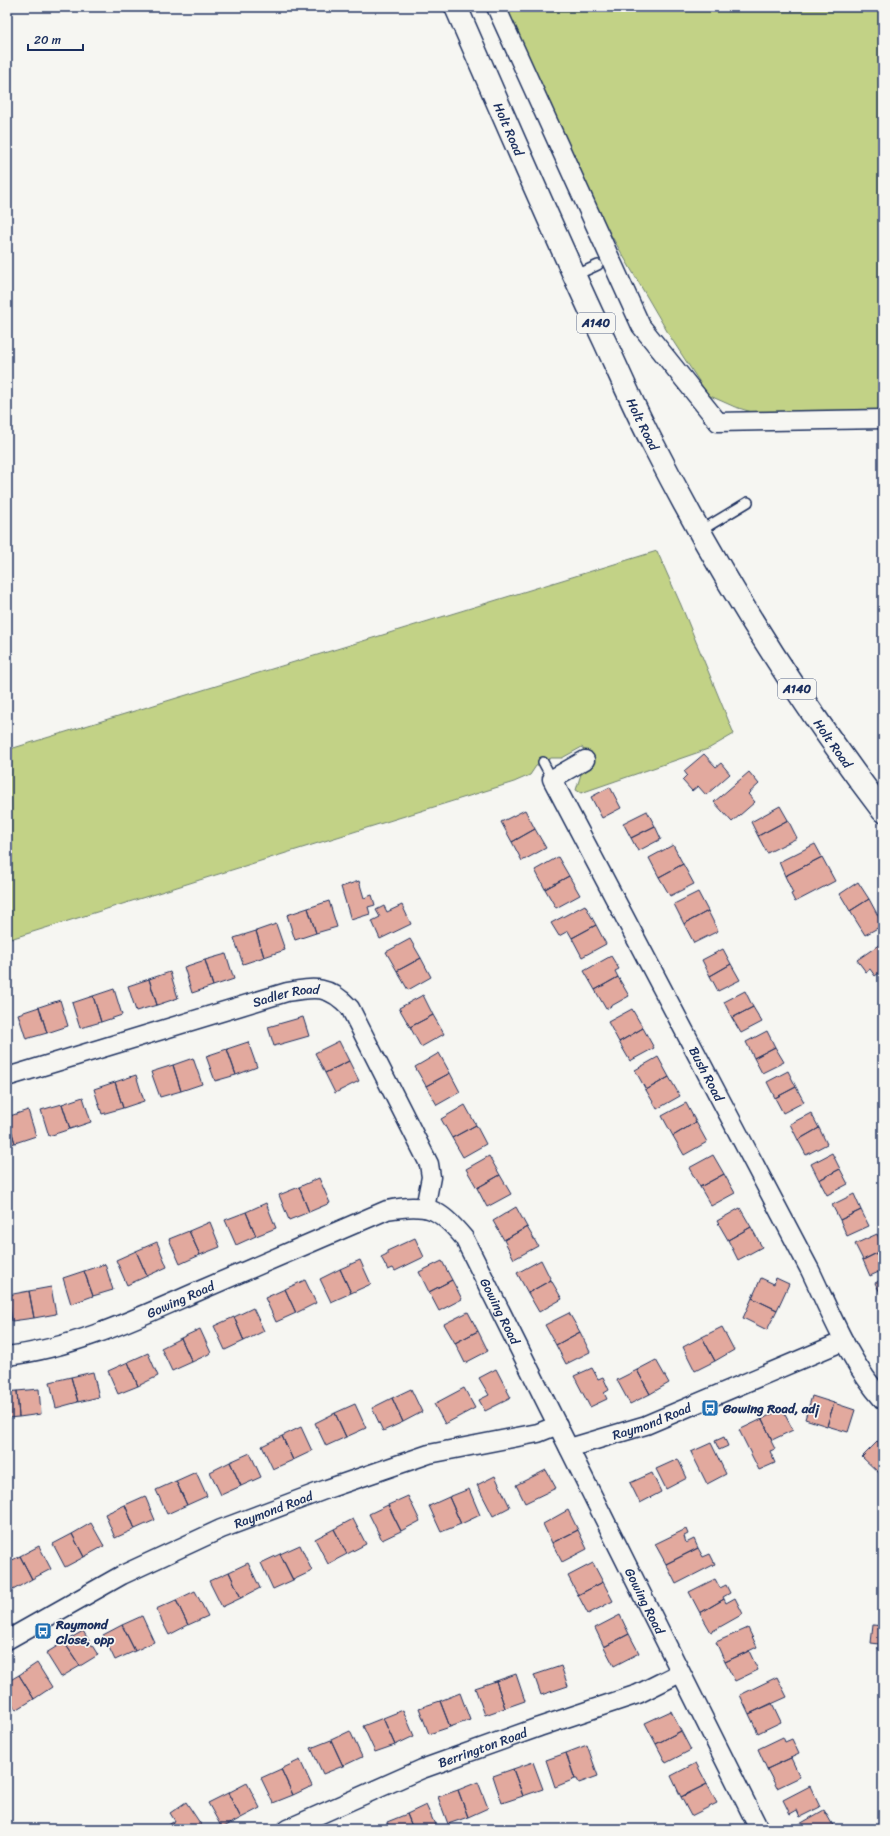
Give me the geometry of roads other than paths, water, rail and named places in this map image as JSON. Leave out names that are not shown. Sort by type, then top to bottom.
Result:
[{"type":"highway","name":"Holt Road","points":[[456,7],[574,276],[653,445],[700,531],[757,629],[836,749],[882,809]]},
{"type":"street","points":[[496,7],[641,326],[718,422],[883,419]]},
{"type":"street","points":[[552,779],[585,760]]},
{"type":"street","name":"Bush Road","points":[[552,779],[810,1270],[844,1341],[872,1387],[883,1400]]},
{"type":"street","name":"Sadler Road","points":[[7,1077],[287,992],[312,988],[327,990],[340,997],[350,1008],[429,1164],[431,1177],[425,1208]]},
{"type":"street","name":"Gowing Road","points":[[7,1356],[22,1354],[72,1342],[133,1320],[387,1210],[410,1206],[425,1208],[440,1213],[464,1238],[759,1829]]},
{"type":"street","name":"Raymond Road","points":[[569,1448],[646,1425],[844,1341]]},
{"type":"street","name":"Raymond Road","points":[[7,1640],[122,1575],[220,1529],[327,1489],[429,1454],[538,1434],[558,1425]]},
{"type":"street","name":"Berrington Road","points":[[287,1829],[422,1769],[539,1727],[638,1694],[680,1673]]},
{"type":"lane","points":[[574,276],[598,265]]},
{"type":"lane","points":[[700,531],[748,502]]},
{"type":"lane","points":[[544,762],[552,779]]},
{"type":"place","name":"Gowing Road, adj","points":[[710,1408]]},
{"type":"place","name":"Raymond Close, opp","points":[[43,1631]]}]
